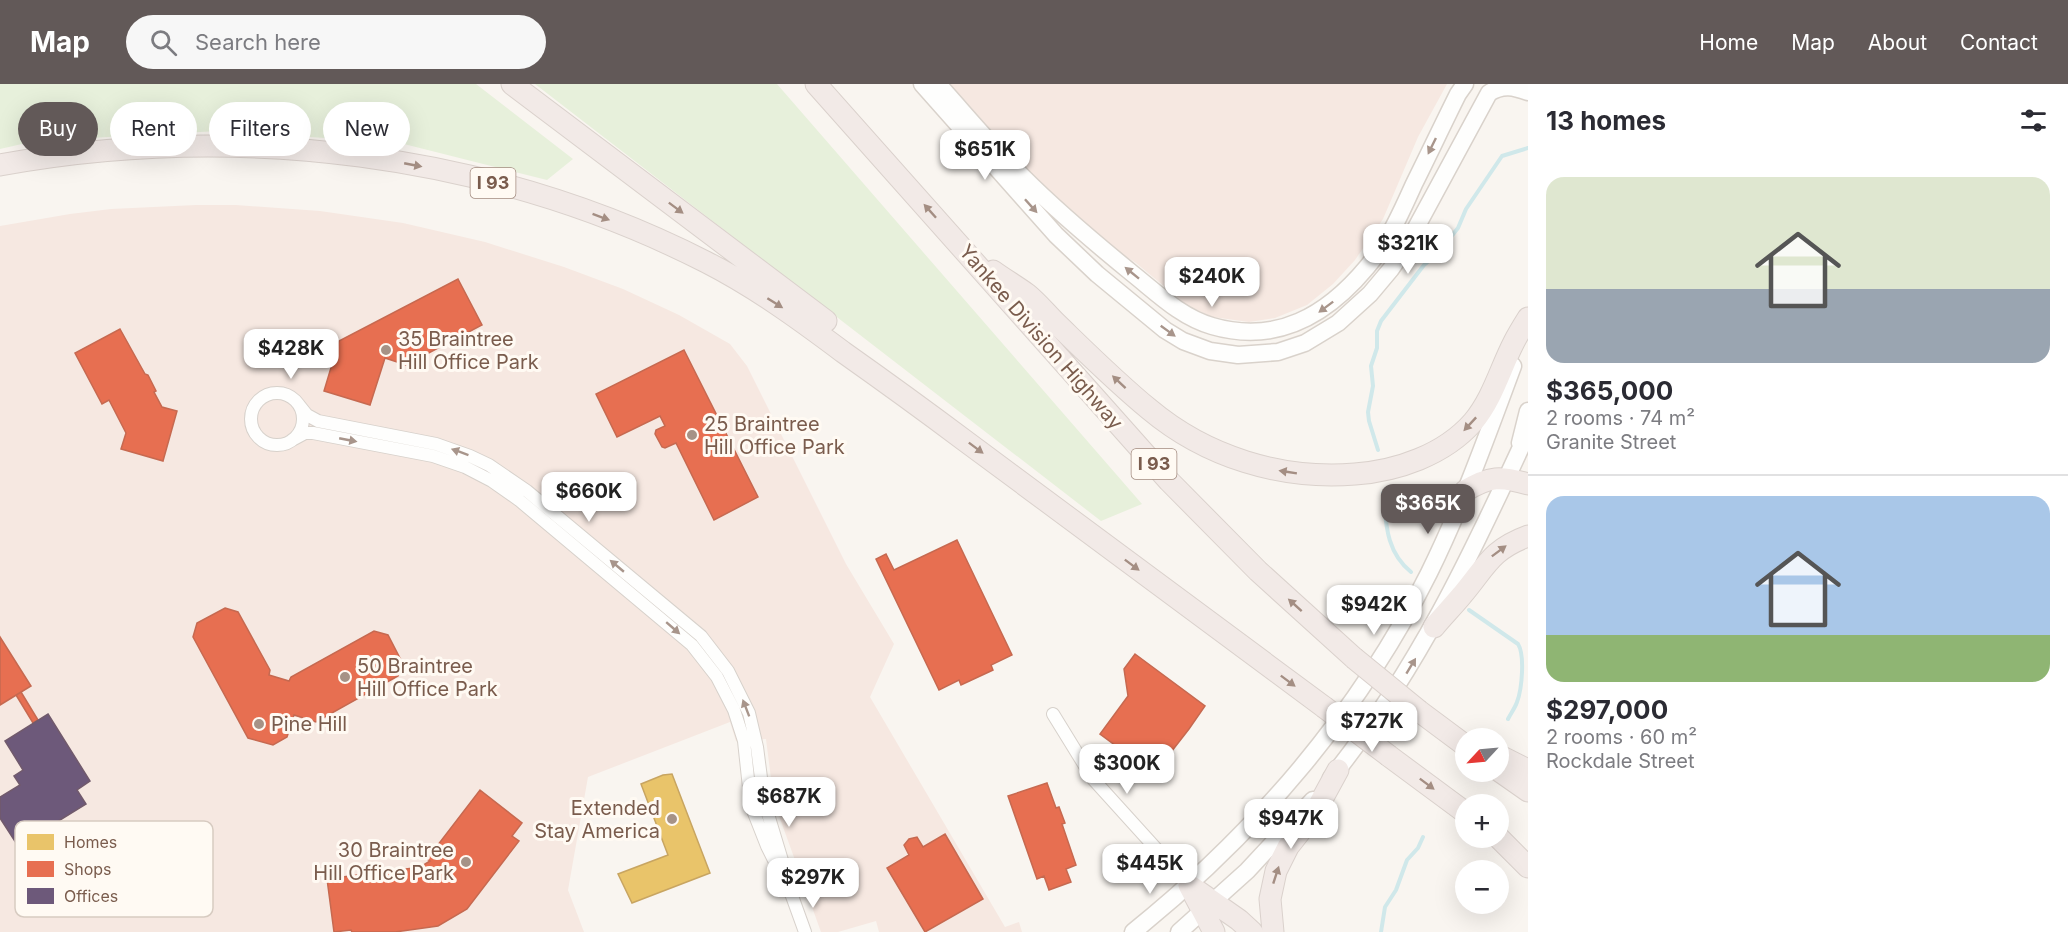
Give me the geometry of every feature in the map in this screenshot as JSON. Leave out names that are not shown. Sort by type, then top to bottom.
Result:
[{"type":"highway","points":[[512,84],[883,365],[928,413]]},
{"type":"highway","name":"Yankee Division Highway","points":[[816,84],[1139,448],[1191,503],[1266,578],[1354,658],[1455,738]]},
{"type":"highway","name":"I 93","points":[[0,165],[131,148],[241,146],[308,150],[417,165],[504,186],[609,220],[666,243],[708,263],[784,309],[928,413],[1455,805]]},
{"type":"highway","points":[[968,255],[1028,294],[1132,395],[1176,430],[1204,446],[1236,459],[1290,473],[1326,476],[1389,470],[1418,460],[1451,441],[1467,428],[1484,407],[1514,342],[1528,318]]},
{"type":"highway","points":[[1465,491],[1484,481],[1496,478],[1528,484]]},
{"type":"highway","points":[[1434,627],[1494,554],[1508,544],[1528,536]]},
{"type":"highway","points":[[1442,728],[1455,734]]},
{"type":"highway","points":[[1509,760],[1528,770]]},
{"type":"highway","points":[[1272,932],[1270,899],[1276,871],[1288,847],[1314,814],[1338,770]]},
{"type":"highway","points":[[1509,778],[1528,791]]},
{"type":"highway","points":[[1509,843],[1528,856]]},
{"type":"highway","points":[[1509,847],[1528,867]]},
{"type":"highway","points":[[1189,885],[1208,908],[1214,932]]},
{"type":"highway","points":[[1208,908],[1239,920],[1252,932]]},
{"type":"street","points":[[922,84],[1056,235],[1102,279],[1165,330],[1183,341],[1210,351],[1238,355],[1278,352],[1305,343],[1338,323],[1370,294],[1404,250],[1489,91],[1498,88],[1517,88]]},
{"type":"street","points":[[938,84],[1023,178],[1085,235],[1171,305],[1205,324],[1243,331],[1274,329],[1309,318],[1331,304],[1361,274],[1393,228],[1462,87]]},
{"type":"street","points":[[1133,932],[1189,885],[1262,813],[1304,765],[1345,711],[1380,658],[1419,593],[1443,542],[1528,327]]},
{"type":"street","points":[[753,765],[731,702],[717,677],[699,653],[668,624],[501,487],[474,471],[433,456],[313,433],[279,444],[265,441],[253,427],[252,414],[258,402],[273,393],[289,396],[310,418],[318,421],[426,442],[459,452],[489,465],[517,483],[684,621],[708,645],[728,670],[742,697],[754,729],[753,765],[750,797],[767,846],[792,896],[805,932]]},
{"type":"street","points":[[292,440],[298,434],[303,421],[298,405]]},
{"type":"street","points":[[1517,455],[1528,411]]},
{"type":"street","points":[[1179,932],[1208,908],[1279,838],[1338,770],[1390,699],[1434,627],[1465,567],[1528,432]]},
{"type":"street","points":[[1053,714],[1094,779],[1189,885]]},
{"type":"shaded area","points":[[950,84],[1447,84],[1418,137],[1383,219],[1355,260],[1333,284],[1307,305],[1275,318],[1249,322],[1213,317],[1188,306],[1136,263],[1116,250],[1025,168]]},
{"type":"shaded area","points":[[236,205],[320,211],[403,223],[485,242],[564,267],[623,289],[679,315],[730,344],[747,366],[846,564],[894,644],[870,697],[1005,927],[1019,922],[1022,932],[879,932],[876,921],[838,932],[821,932],[774,802],[766,739],[736,741],[730,722],[588,777],[568,890],[584,932],[0,932],[0,226],[111,209]]},
{"type":"green space","points":[[0,84],[476,84],[573,159],[547,180],[410,146],[410,102],[323,102],[323,138],[311,137],[311,102],[209,102],[209,131],[197,132],[197,102],[110,102],[110,137],[98,138],[98,102],[18,102],[18,145],[0,149]]},
{"type":"green space","points":[[535,84],[777,84],[1142,504],[1101,521]]},
{"type":"building: Homes","name":"Extended Stay America","points":[[672,774],[710,873],[632,903],[618,874],[668,855],[641,784],[663,775]]},
{"type":"building: Shops","name":"35 Braintree Hill Office Park","points":[[458,279],[482,325],[406,365],[385,358],[370,405],[324,391],[339,341]]},
{"type":"building: Shops","points":[[120,329],[145,374],[148,375],[162,407],[177,411],[163,461],[121,449],[126,433],[109,400],[102,404],[75,353]]},
{"type":"building: Shops","name":"25 Braintree Hill Office Park","points":[[684,350],[758,497],[714,520],[676,443],[662,447],[655,434],[656,430],[665,426],[660,416],[617,437],[596,394]]},
{"type":"building: Shops","points":[[957,540],[1012,655],[991,665],[993,670],[961,685],[959,680],[939,690],[876,559],[886,554],[894,570]]},
{"type":"building: Shops","name":"50 Braintree Hill Office Park","points":[[225,608],[238,612],[270,670],[269,675],[289,681],[291,677],[374,631],[388,635],[402,662],[398,676],[316,722],[294,715],[287,737],[273,745],[248,738],[193,637],[197,623]]},
{"type":"building: Shops","points":[[0,637],[31,686],[0,705]]},
{"type":"building: Shops","points":[[1135,654],[1205,706],[1154,774],[1100,734],[1128,696],[1124,669]]},
{"type":"building: Shops","points":[[21,692],[38,720],[33,723],[16,695]]},
{"type":"building: Shops","points":[[1047,783],[1056,808],[1059,807],[1065,823],[1062,824],[1076,865],[1066,869],[1071,882],[1049,890],[1044,876],[1037,879],[1008,796]]},
{"type":"building: Shops","name":"30 Braintree Hill Office Park","points":[[480,790],[522,823],[512,836],[519,841],[467,909],[438,926],[395,932],[352,932],[351,930],[334,932],[327,879],[413,868],[414,871],[430,861],[427,859]]},
{"type":"building: Shops","points":[[945,834],[983,899],[925,932],[887,868],[909,855],[904,845],[909,839],[917,837],[923,847]]},
{"type":"building: Offices","points":[[48,714],[90,781],[77,790],[86,804],[58,821],[15,821],[15,841],[0,818],[0,797],[20,785],[14,776],[23,770],[5,741]]},
{"type":"waterway","points":[[1378,450],[1368,412],[1373,386],[1371,366],[1377,348],[1377,331],[1381,321],[1424,265],[1438,253],[1458,228],[1466,209],[1502,156],[1528,148]]},
{"type":"waterway","points":[[1383,493],[1392,546],[1396,556],[1411,572]]},
{"type":"waterway","points":[[1469,610],[1518,644],[1520,649],[1522,664],[1520,689],[1516,704],[1508,719]]},
{"type":"waterway","points":[[1381,932],[1385,907],[1396,890],[1407,860],[1418,848],[1423,837]]},
{"type":"place","name":"35 Braintree Hill Office Park","points":[[386,350]]},
{"type":"place","name":"25 Braintree Hill Office Park","points":[[692,435]]},
{"type":"place","name":"50 Braintree Hill Office Park","points":[[345,677]]},
{"type":"place","name":"Pine Hill","points":[[259,724]]},
{"type":"place","name":"Extended Stay America","points":[[672,819]]},
{"type":"place","name":"30 Braintree Hill Office Park","points":[[466,862]]}]
